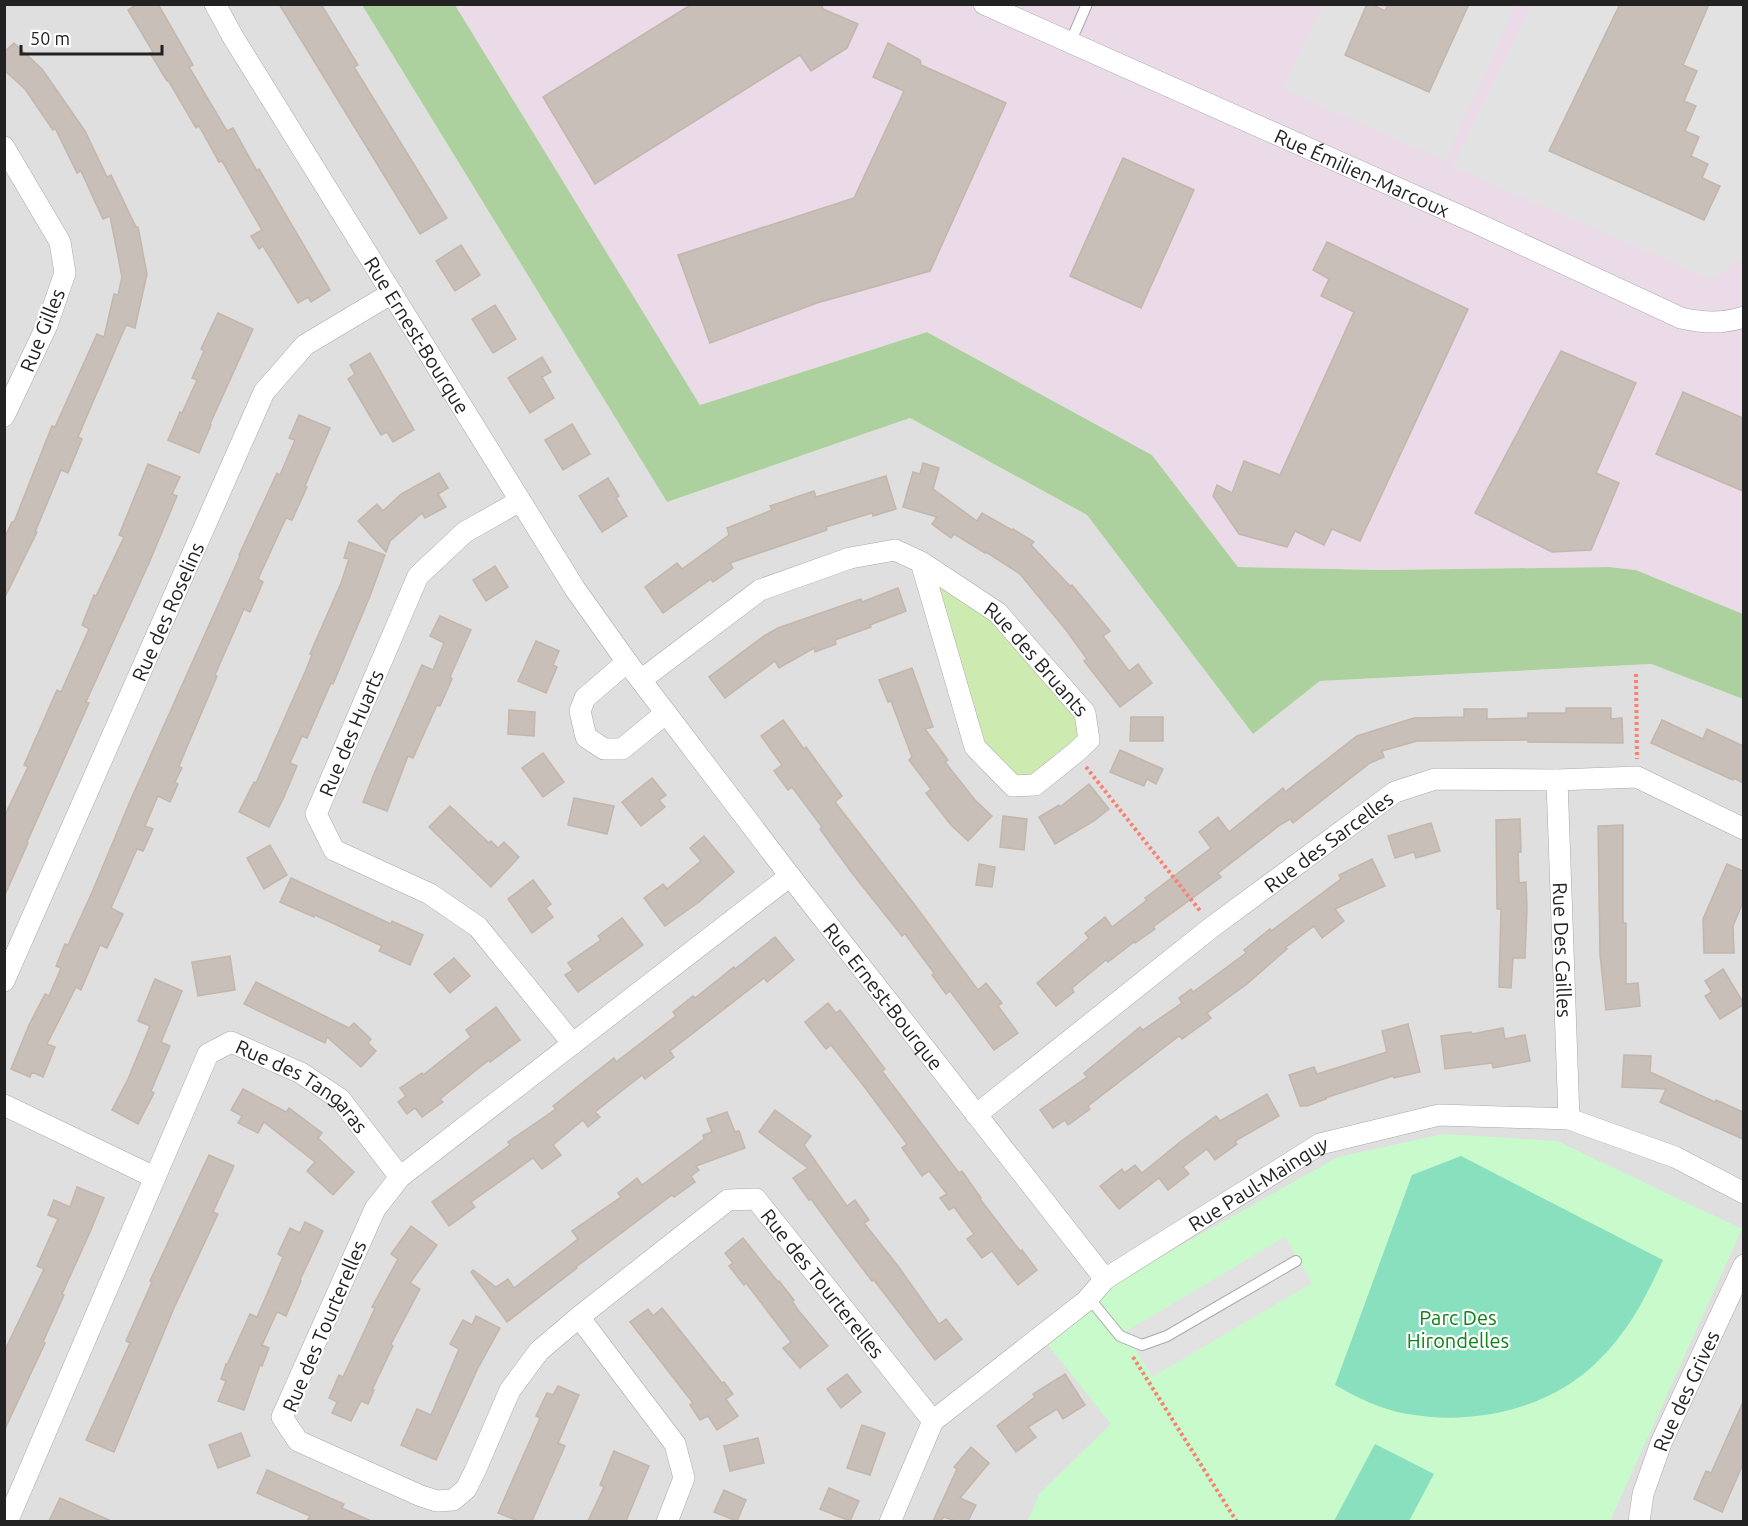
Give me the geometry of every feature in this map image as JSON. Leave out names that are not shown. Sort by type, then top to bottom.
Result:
[{"type":"street","name":"Rue Ernest-Bourque","points":[[215,4],[233,37],[575,589],[627,662],[790,876],[1105,1279]]},
{"type":"street","name":"Rue Émilien-Marcoux","points":[[984,4],[1476,222],[1681,318],[1713,323],[1728,322],[1743,317]]},
{"type":"street","name":"Rue Gilles","points":[[4,147],[60,242],[65,273],[47,325],[4,416]]},
{"type":"street","name":"Rue des Roselins","points":[[4,981],[264,392],[305,345],[392,293]]},
{"type":"street","name":"Rue des Huarts","points":[[520,501],[465,532],[418,576],[316,814],[334,850],[429,894],[478,927],[573,1044]]},
{"type":"street","name":"Rue des Bruants","points":[[641,680],[760,590],[850,558],[895,550],[921,562],[998,613],[1085,713],[1089,740],[1035,785],[1012,786],[975,747],[921,562]]},
{"type":"street","points":[[627,662],[585,698],[580,711],[586,737],[604,749],[622,749],[666,713]]},
{"type":"street","name":"Rue des Sarcelles","points":[[976,1115],[1212,927],[1395,792],[1435,779],[1557,780],[1637,777],[1743,829]]},
{"type":"street","name":"Rue Des Cailles","points":[[1557,780],[1569,1119]]},
{"type":"street","name":"Rue des Tourterelles","points":[[790,876],[400,1177],[375,1209],[282,1417],[298,1441],[421,1496],[437,1501],[453,1500],[466,1489],[476,1471],[510,1390],[539,1351],[728,1200],[756,1199],[933,1420]]},
{"type":"street","name":"Rue des Tangaras","points":[[7,1521],[208,1054],[231,1042],[301,1073],[340,1099],[400,1177]]},
{"type":"street","points":[[4,1105],[154,1177]]},
{"type":"street","name":"Rue Paul-Mainguy","points":[[890,1521],[933,1420],[1089,1298],[1105,1279],[1320,1144],[1439,1115],[1569,1119],[1675,1157],[1743,1193]]},
{"type":"street","name":"Rue des Grives","points":[[1639,1521],[1643,1494],[1661,1443],[1743,1265]]},
{"type":"street","points":[[579,1317],[675,1444],[684,1478],[667,1521]]},
{"type":"lane","points":[[1070,43],[1087,4]]},
{"type":"lane","points":[[1089,1298],[1120,1336],[1143,1345],[1167,1336],[1296,1261]]},
{"type":"path","points":[[1636,674],[1637,777]]},
{"type":"path","points":[[1075,753],[1212,927]]},
{"type":"path","points":[[1120,1336],[1237,1521]]},
{"type":"shaded area","points":[[5,5],[362,5],[667,502],[910,418],[1087,515],[1253,734],[1320,681],[1651,664],[1743,699],[1743,1521],[5,1522]]},
{"type":"shaded area","points":[[455,5],[1743,5],[1743,614],[1636,570],[1609,567],[1384,570],[1238,567],[1152,455],[927,332],[700,405]]},
{"type":"shaded area","points":[[1322,5],[1367,5],[1345,55],[1429,92],[1469,5],[1516,5],[1445,161],[1283,89]]},
{"type":"shaded area","points":[[1532,5],[1620,5],[1550,151],[1704,220],[1720,186],[1702,178],[1708,164],[1691,156],[1699,137],[1685,131],[1696,106],[1684,101],[1697,71],[1683,65],[1709,5],[1743,5],[1743,257],[1713,280],[1452,167]]},
{"type":"shaded area","points":[[1285,1237],[1312,1283],[1152,1377],[1125,1332]]},
{"type":"green space","points":[[362,5],[455,5],[700,405],[927,332],[1152,455],[1238,567],[1384,570],[1609,567],[1636,570],[1743,614],[1743,699],[1651,664],[1320,681],[1253,734],[1087,515],[910,418],[667,502]]},
{"type":"green space","points":[[921,562],[998,613],[1085,713],[1089,740],[1013,786],[975,747]]},
{"type":"green space","name":"Parc Des Hirondelles","points":[[1443,1134],[1557,1141],[1742,1229],[1610,1521],[1027,1522],[1040,1493],[1111,1424],[1041,1336],[1112,1284],[1338,1157]]},
{"type":"green space","points":[[1461,1156],[1663,1260],[1643,1301],[1619,1338],[1580,1377],[1558,1391],[1510,1410],[1459,1418],[1433,1417],[1389,1410],[1335,1385],[1412,1175]]},
{"type":"green space","points":[[1375,1444],[1434,1474],[1409,1521],[1334,1521]]},
{"type":"building","points":[[137,4],[158,4],[193,65],[189,67],[227,131],[233,128],[330,290],[311,302],[308,297],[298,303],[263,246],[259,249],[251,236],[262,230],[222,161],[219,162],[199,126],[196,128],[150,53],[153,52],[128,10]]},
{"type":"building","points":[[279,4],[321,4],[358,65],[354,67],[447,218],[420,234]]},
{"type":"building","points":[[692,4],[821,4],[823,9],[858,24],[847,48],[811,71],[800,55],[595,184],[543,97]]},
{"type":"building","points":[[1367,4],[1385,11],[1388,4],[1469,4],[1429,92],[1345,55]]},
{"type":"building","points":[[1620,4],[1709,4],[1683,65],[1697,71],[1684,101],[1696,106],[1685,131],[1699,137],[1691,156],[1708,164],[1702,178],[1720,186],[1704,220],[1549,151]]},
{"type":"building","points":[[14,43],[42,69],[85,131],[107,177],[111,175],[138,227],[147,274],[135,328],[126,325],[78,437],[82,439],[68,473],[61,470],[35,532],[37,532],[4,599],[4,539],[14,522],[52,426],[55,427],[97,334],[104,337],[114,294],[118,295],[122,277],[110,216],[103,219],[81,171],[77,173],[55,128],[53,130],[25,89],[4,70],[4,52]]},
{"type":"building","points":[[888,43],[920,60],[921,65],[1006,103],[930,271],[817,303],[710,343],[678,255],[854,198],[904,91],[873,77]]},
{"type":"building","points":[[1123,158],[1194,190],[1141,308],[1070,276]]},
{"type":"building","points":[[1327,242],[1468,309],[1360,541],[1332,529],[1324,545],[1295,531],[1287,547],[1239,534],[1213,496],[1217,485],[1232,493],[1244,461],[1280,475],[1354,312],[1321,296],[1329,279],[1313,270]]},
{"type":"building","points":[[461,245],[480,275],[455,291],[436,261]]},
{"type":"building","points":[[495,305],[516,339],[493,353],[472,319]]},
{"type":"building","points":[[218,313],[253,329],[199,453],[168,440],[197,380],[192,378],[204,351],[201,349]]},
{"type":"building","points":[[1561,351],[1636,383],[1596,473],[1619,483],[1591,550],[1552,552],[1475,513]]},
{"type":"building","points":[[370,353],[414,430],[393,442],[387,432],[381,435],[348,379],[355,374],[350,365]]},
{"type":"building","points":[[542,357],[551,372],[542,377],[554,398],[530,413],[508,378]]},
{"type":"building","points":[[1683,392],[1743,418],[1743,491],[1656,454]]},
{"type":"building","points":[[299,415],[330,428],[292,520],[286,518],[258,579],[263,582],[250,612],[244,609],[215,675],[217,676],[179,766],[182,768],[175,782],[178,784],[170,802],[158,796],[145,826],[153,829],[143,851],[137,849],[111,908],[123,914],[107,948],[100,945],[81,990],[76,987],[47,1044],[55,1047],[43,1077],[32,1072],[30,1077],[11,1069],[45,994],[49,996],[61,968],[56,966],[65,944],[68,945],[93,890],[239,555],[277,473],[280,475],[295,440],[289,438]]},
{"type":"building","points":[[572,424],[590,454],[563,470],[545,440]]},
{"type":"building","points":[[923,463],[939,468],[933,489],[977,521],[982,513],[1034,542],[1031,545],[1070,586],[1072,585],[1110,631],[1103,636],[1129,671],[1138,664],[1152,683],[1120,707],[1084,661],[1087,659],[1066,630],[1020,574],[954,534],[951,538],[932,524],[937,517],[903,507],[913,472],[920,474]]},
{"type":"building","points":[[148,464],[180,477],[172,494],[177,496],[86,702],[89,703],[4,897],[4,817],[28,767],[24,765],[57,690],[61,692],[89,629],[82,625],[94,595],[96,596],[124,537],[119,535]]},
{"type":"building","points":[[439,473],[448,488],[438,494],[446,507],[425,518],[422,513],[390,541],[386,552],[358,521],[377,504],[383,511],[401,494]]},
{"type":"building","points":[[886,476],[896,509],[873,516],[872,513],[826,527],[827,530],[730,563],[733,568],[713,582],[711,579],[663,613],[645,587],[677,563],[682,569],[729,535],[727,528],[772,510],[770,506],[814,491],[816,497]]},
{"type":"building","points":[[608,478],[627,516],[602,532],[579,496]]},
{"type":"building","points":[[349,542],[385,555],[333,684],[331,683],[307,738],[302,736],[290,763],[297,766],[269,827],[239,812],[254,782],[256,783],[312,655],[310,654],[349,559],[344,558]]},
{"type":"building","points":[[495,566],[508,587],[486,601],[473,580]]},
{"type":"building","points":[[898,588],[906,611],[835,640],[836,644],[815,652],[814,648],[779,668],[775,661],[725,698],[709,677],[778,628],[861,599],[862,602]]},
{"type":"building","points":[[440,616],[471,630],[440,706],[437,705],[413,758],[408,756],[387,811],[363,802],[422,665],[433,670],[444,643],[430,636]]},
{"type":"building","points":[[536,641],[559,651],[553,665],[557,667],[546,693],[518,681]]},
{"type":"building","points":[[912,668],[933,727],[925,729],[948,760],[945,762],[975,800],[992,816],[968,841],[951,825],[926,793],[931,789],[909,760],[912,757],[891,701],[888,702],[879,680]]},
{"type":"building","points":[[1566,708],[1611,708],[1611,719],[1622,718],[1623,743],[1528,742],[1528,740],[1417,741],[1382,751],[1384,757],[1370,763],[1293,823],[1290,819],[1280,825],[1218,873],[1221,877],[1153,927],[1155,929],[1108,962],[1106,960],[1072,988],[1074,992],[1056,1006],[1037,983],[1089,938],[1085,933],[1105,917],[1112,927],[1147,900],[1145,898],[1211,848],[1199,832],[1218,817],[1229,832],[1283,788],[1285,792],[1357,736],[1414,718],[1464,717],[1464,709],[1487,709],[1487,719],[1528,718],[1528,713],[1566,713]]},
{"type":"building","points":[[509,710],[535,712],[534,736],[508,734]]},
{"type":"building","points":[[1131,717],[1163,717],[1163,741],[1130,741]]},
{"type":"building","points":[[783,720],[842,796],[835,802],[978,990],[986,983],[1002,1003],[998,1006],[1018,1033],[994,1050],[950,991],[946,994],[932,975],[934,973],[905,934],[902,936],[852,873],[792,787],[788,790],[774,771],[782,765],[761,736]]},
{"type":"building","points":[[1662,720],[1703,739],[1707,729],[1743,746],[1743,783],[1651,743]]},
{"type":"building","points":[[1120,750],[1163,769],[1156,784],[1147,779],[1144,786],[1110,772]]},
{"type":"building","points":[[543,753],[564,782],[543,797],[522,768]]},
{"type":"building","points":[[652,778],[666,795],[659,800],[665,807],[641,826],[622,802]]},
{"type":"building","points":[[1089,784],[1109,809],[1094,821],[1055,844],[1039,817],[1059,805],[1060,807]]},
{"type":"building","points":[[574,798],[614,806],[607,834],[568,825]]},
{"type":"building","points":[[450,806],[489,843],[491,841],[498,848],[504,842],[519,857],[491,887],[429,827]]},
{"type":"building","points":[[1003,816],[1027,819],[1024,850],[1000,847]]},
{"type":"building","points":[[1520,819],[1519,883],[1526,882],[1527,908],[1525,958],[1513,958],[1511,988],[1499,987],[1501,909],[1497,909],[1496,820]]},
{"type":"building","points":[[1431,823],[1440,851],[1416,858],[1414,852],[1395,858],[1388,836]]},
{"type":"building","points":[[1623,825],[1623,923],[1626,923],[1626,984],[1638,983],[1640,1006],[1606,1010],[1600,955],[1598,826]]},
{"type":"building","points":[[704,836],[734,872],[699,902],[665,926],[644,898],[663,884],[667,889],[701,861],[690,848]]},
{"type":"building","points":[[270,845],[287,875],[264,889],[247,858]]},
{"type":"building","points":[[1372,859],[1385,886],[1335,909],[1344,921],[1322,938],[1314,926],[1285,948],[1287,949],[1247,984],[1207,1013],[1211,1018],[1182,1039],[1179,1036],[1088,1106],[1090,1109],[1068,1125],[1065,1120],[1053,1128],[1040,1110],[1087,1077],[1084,1073],[1140,1027],[1143,1030],[1182,1003],[1179,998],[1191,989],[1193,992],[1246,953],[1244,950],[1270,929],[1271,931],[1341,879],[1339,875]]},
{"type":"building","points":[[979,864],[995,867],[992,887],[976,885]]},
{"type":"building","points":[[1727,864],[1743,871],[1743,902],[1733,926],[1734,953],[1704,953],[1703,919]]},
{"type":"building","points":[[291,878],[391,924],[392,921],[423,935],[410,965],[379,951],[382,946],[315,915],[314,917],[280,902]]},
{"type":"building","points":[[533,880],[551,904],[546,908],[553,917],[532,933],[508,899]]},
{"type":"building","points":[[622,918],[643,945],[578,992],[565,975],[573,970],[568,963],[601,940],[598,936]]},
{"type":"building","points":[[775,937],[794,960],[767,982],[764,978],[670,1051],[674,1057],[645,1079],[642,1075],[595,1112],[600,1117],[588,1127],[583,1120],[553,1145],[561,1155],[542,1169],[533,1158],[471,1202],[475,1207],[449,1226],[432,1202],[510,1145],[508,1142],[556,1109],[553,1106],[614,1058],[616,1062],[676,1016],[673,1012],[693,996],[695,998]]},
{"type":"building","points":[[230,956],[235,990],[198,996],[192,962]]},
{"type":"building","points":[[454,958],[470,976],[450,993],[434,974]]},
{"type":"building","points":[[1723,969],[1743,1005],[1720,1019],[1705,996],[1712,992],[1705,981]]},
{"type":"building","points":[[155,979],[182,991],[161,1042],[170,1046],[151,1091],[154,1093],[138,1124],[112,1110],[128,1079],[150,1026],[138,1021]]},
{"type":"building","points":[[256,982],[349,1028],[354,1023],[371,1039],[368,1043],[376,1051],[361,1067],[327,1037],[325,1043],[244,1004]]},
{"type":"building","points":[[828,1003],[836,1013],[840,1010],[885,1069],[882,1071],[959,1173],[962,1171],[980,1199],[1037,1270],[1018,1285],[992,1251],[982,1258],[967,1239],[974,1234],[954,1207],[949,1210],[940,1198],[947,1194],[929,1171],[922,1176],[902,1148],[907,1144],[863,1085],[831,1045],[826,1049],[805,1022]]},
{"type":"building","points":[[496,1007],[520,1040],[490,1062],[489,1060],[440,1099],[443,1102],[422,1117],[415,1108],[407,1114],[398,1102],[406,1096],[400,1088],[422,1073],[423,1075],[471,1037],[466,1030]]},
{"type":"building","points":[[1408,1024],[1420,1072],[1394,1078],[1393,1076],[1307,1106],[1300,1106],[1289,1075],[1314,1067],[1317,1074],[1387,1052],[1382,1031]]},
{"type":"building","points":[[1503,1028],[1505,1039],[1525,1035],[1530,1061],[1493,1068],[1492,1063],[1445,1069],[1441,1036],[1471,1032],[1472,1034]]},
{"type":"building","points":[[1624,1055],[1651,1056],[1650,1072],[1715,1102],[1716,1100],[1743,1112],[1743,1139],[1660,1102],[1666,1089],[1622,1087]]},
{"type":"building","points":[[243,1089],[286,1112],[289,1108],[322,1133],[318,1138],[354,1172],[333,1195],[307,1171],[315,1162],[264,1122],[258,1133],[238,1123],[242,1116],[231,1110]]},
{"type":"building","points":[[1267,1094],[1279,1116],[1235,1141],[1237,1144],[1215,1160],[1207,1149],[1183,1167],[1189,1174],[1168,1190],[1159,1178],[1119,1209],[1100,1186],[1122,1169],[1124,1173],[1135,1165],[1142,1173],[1216,1116],[1220,1121]]},
{"type":"building","points":[[775,1110],[811,1136],[804,1145],[847,1206],[855,1200],[869,1220],[864,1223],[939,1324],[946,1319],[962,1339],[935,1360],[793,1178],[808,1168],[759,1132]]},
{"type":"building","points":[[727,1112],[735,1132],[739,1131],[745,1148],[696,1166],[699,1170],[691,1176],[695,1182],[674,1197],[672,1195],[507,1322],[471,1272],[473,1270],[496,1287],[508,1279],[514,1288],[578,1239],[572,1231],[621,1197],[618,1193],[637,1178],[642,1185],[704,1139],[703,1135],[712,1132],[707,1119]]},
{"type":"building","points":[[209,1155],[234,1166],[213,1212],[218,1214],[174,1308],[114,1452],[86,1440],[130,1343],[126,1341],[152,1282],[150,1281]]},
{"type":"building","points":[[77,1187],[104,1198],[62,1294],[64,1295],[43,1342],[45,1343],[4,1431],[4,1352],[44,1269],[37,1266],[58,1219],[48,1215],[54,1200],[70,1207]]},
{"type":"building","points":[[305,1222],[323,1231],[286,1316],[277,1312],[262,1345],[269,1348],[262,1366],[260,1365],[244,1410],[218,1401],[226,1381],[221,1379],[226,1364],[250,1314],[257,1317],[283,1257],[278,1254],[290,1228],[300,1233]]},
{"type":"building","points":[[411,1226],[437,1245],[410,1283],[420,1289],[391,1344],[393,1346],[372,1390],[374,1390],[368,1404],[361,1401],[351,1421],[332,1413],[337,1402],[329,1398],[339,1375],[343,1377],[375,1308],[372,1307],[398,1259],[391,1254]]},
{"type":"building","points":[[743,1238],[828,1346],[800,1368],[783,1348],[791,1342],[746,1283],[744,1285],[729,1266],[733,1263],[725,1253]]},
{"type":"building","points":[[662,1308],[733,1394],[726,1399],[738,1416],[717,1430],[708,1416],[700,1420],[690,1405],[693,1403],[630,1322],[648,1309],[653,1316]]},
{"type":"building","points":[[476,1316],[500,1328],[478,1368],[436,1460],[401,1445],[417,1409],[431,1415],[459,1349],[450,1344],[463,1320],[472,1325]]},
{"type":"building","points":[[847,1374],[861,1392],[841,1408],[827,1389]]},
{"type":"building","points":[[1065,1374],[1085,1405],[1063,1419],[1057,1409],[1028,1427],[1036,1437],[1016,1452],[997,1426],[1035,1397],[1033,1394]]},
{"type":"building","points":[[558,1386],[579,1395],[558,1443],[565,1446],[532,1521],[518,1521],[498,1513],[540,1418],[536,1416],[547,1393],[553,1395]]},
{"type":"building","points":[[1743,1402],[1743,1464],[1722,1512],[1694,1499],[1706,1471],[1711,1473]]},
{"type":"building","points":[[862,1425],[885,1433],[870,1475],[847,1468]]},
{"type":"building","points":[[241,1433],[250,1456],[218,1468],[209,1445]]},
{"type":"building","points":[[758,1438],[764,1463],[730,1471],[724,1446]]},
{"type":"building","points":[[971,1447],[989,1463],[960,1498],[976,1505],[968,1521],[955,1521],[944,1517],[940,1521],[933,1521],[957,1469],[954,1467]]},
{"type":"building","points":[[614,1451],[649,1466],[626,1521],[588,1521],[604,1487],[600,1485]]},
{"type":"building","points":[[267,1470],[344,1504],[342,1508],[371,1521],[307,1521],[310,1516],[257,1493]]},
{"type":"building","points":[[829,1488],[859,1501],[850,1521],[820,1509]]},
{"type":"building","points":[[724,1490],[746,1500],[737,1521],[714,1512]]},
{"type":"building","points":[[60,1498],[111,1521],[49,1521]]}]
